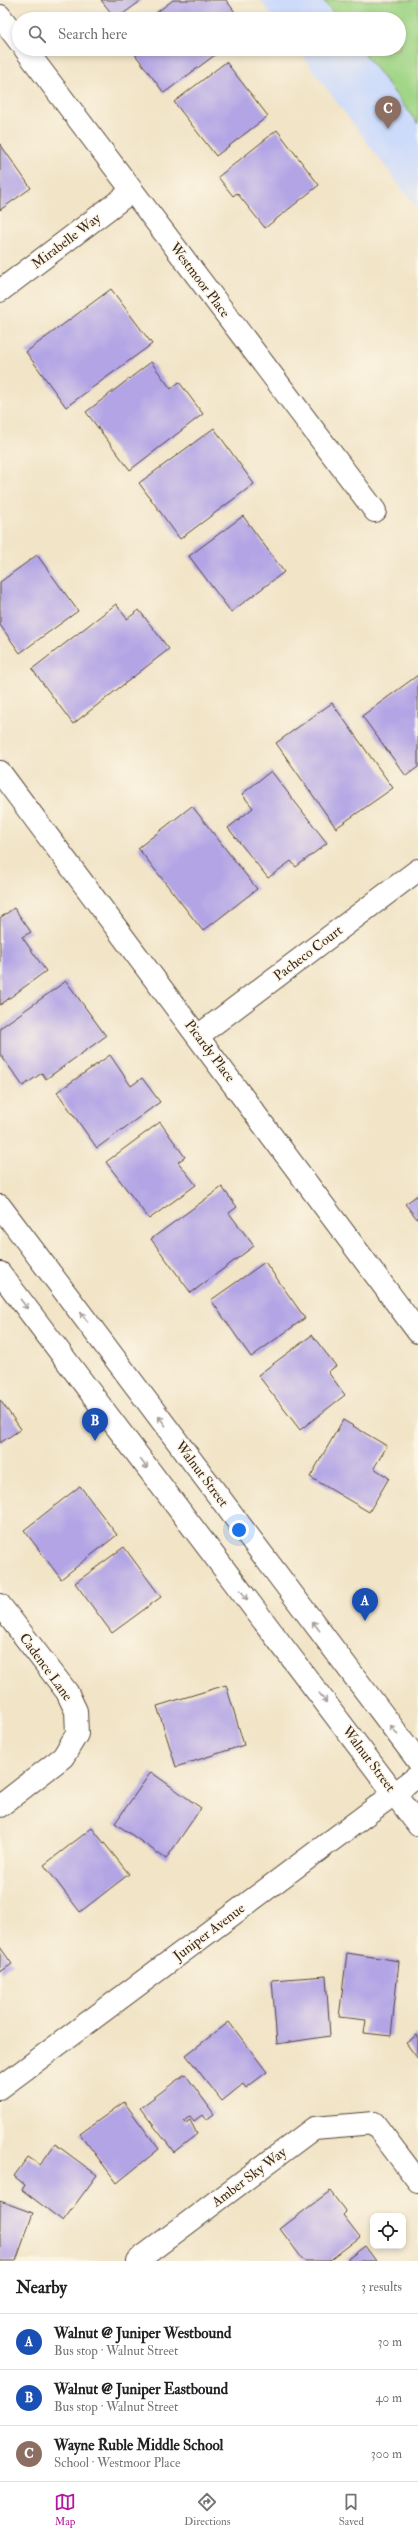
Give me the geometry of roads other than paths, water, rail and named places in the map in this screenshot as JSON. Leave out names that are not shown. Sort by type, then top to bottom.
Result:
[{"type":"street","points":[[0,16],[12,32]]},
{"type":"street","name":"Westmoor Place","points":[[30,56],[375,511]]},
{"type":"street","name":"Mirabelle Way","points":[[0,291],[132,191]]},
{"type":"street","name":"Picardy Place","points":[[0,772],[418,1332]]},
{"type":"street","name":"Pacheco Court","points":[[198,1036],[418,870]]},
{"type":"street","name":"Walnut Street","points":[[0,1206],[418,1760]]},
{"type":"street","name":"Walnut Street","points":[[0,1273],[418,1824]]},
{"type":"street","name":"Cadence Lane","points":[[0,1605],[67,1692],[76,1711],[77,1734],[63,1757],[0,1806]]},
{"type":"street","name":"Juniper Avenue","points":[[0,2088],[418,1776]]},
{"type":"street","name":"Amber Sky Way","points":[[137,2261],[314,2128],[374,2123],[418,2181]]},
{"type":"place","name":"Wayne Ruble Middle School","points":[[388,129]]},
{"type":"place","name":"Walnut @ Juniper Eastbound","points":[[95,1441]]},
{"type":"place","name":"Walnut @ Juniper Westbound","points":[[365,1621]]}]
